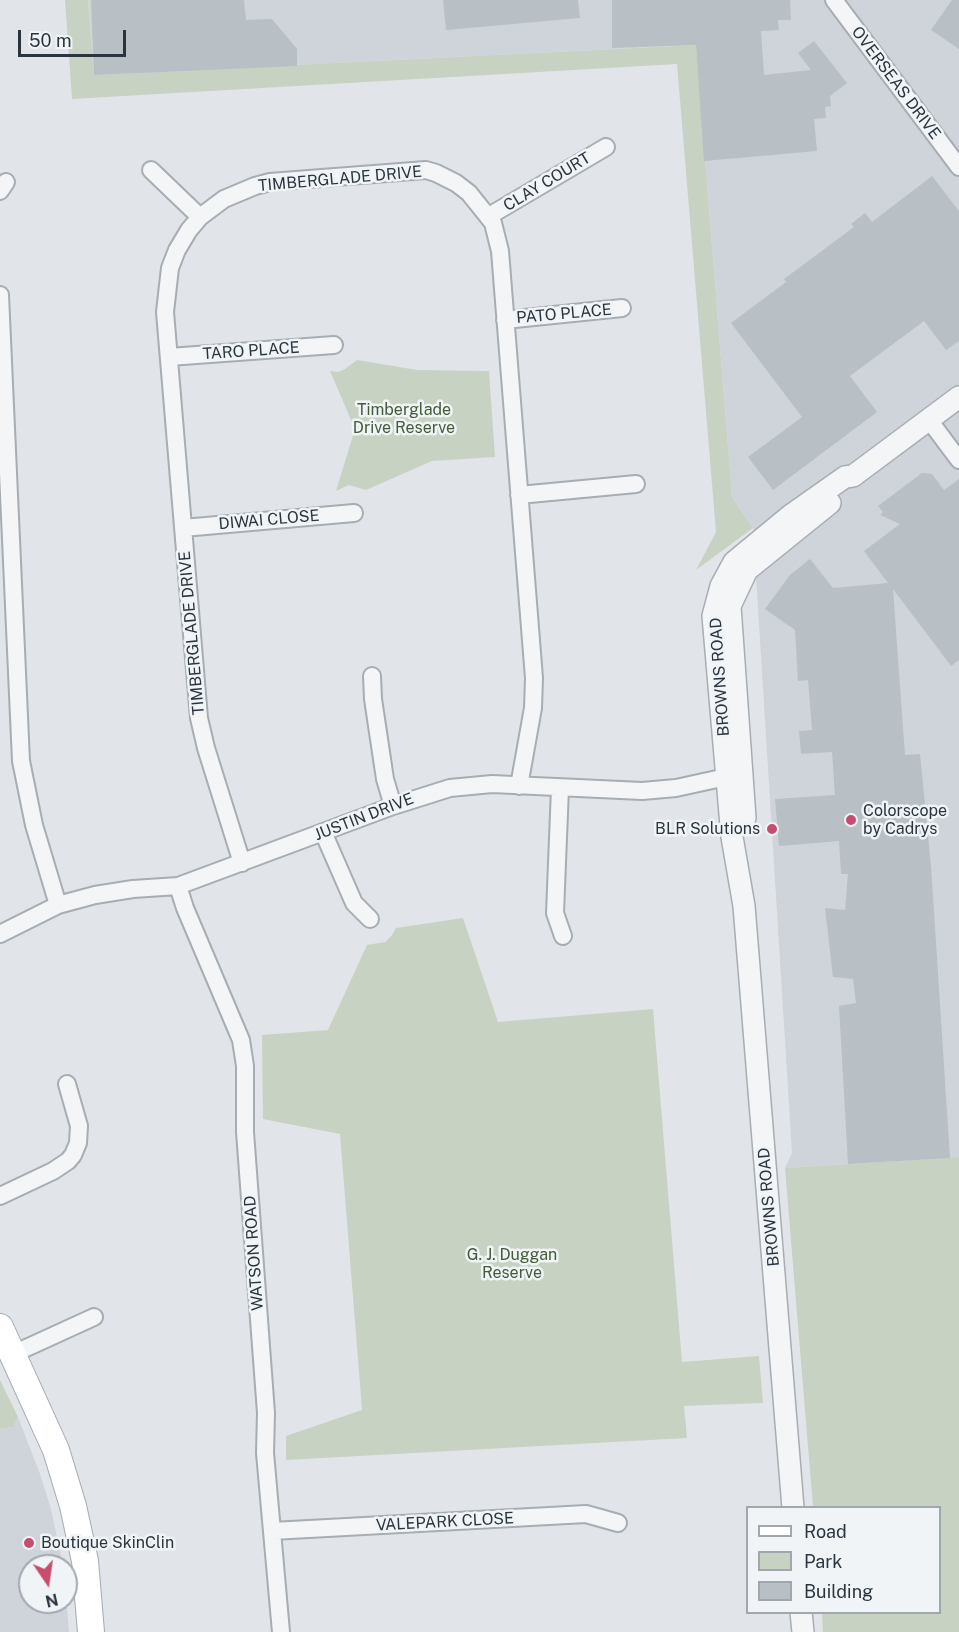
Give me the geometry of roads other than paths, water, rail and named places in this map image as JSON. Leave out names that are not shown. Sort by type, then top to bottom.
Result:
[{"type":"main road","points":[[0,1327],[56,1450],[73,1506],[87,1576],[91,1632]]},
{"type":"street","name":"OVERSEAS DRIVE","points":[[834,0],[959,167]]},
{"type":"street","name":"CLAY COURT","points":[[489,216],[606,147]]},
{"type":"street","points":[[151,170],[200,217]]},
{"type":"street","name":"TIMBERGLADE DRIVE","points":[[242,863],[200,725],[165,312],[170,268],[189,230],[200,217],[224,200],[255,186],[270,182],[417,170],[436,173],[456,183],[469,193],[489,216],[497,232],[534,691],[519,786]]},
{"type":"street","points":[[0,295],[21,761],[34,825],[58,904]]},
{"type":"street","name":"PATO PLACE","points":[[505,320],[622,308]]},
{"type":"street","name":"TARO PLACE","points":[[169,357],[333,345]]},
{"type":"street","name":"BROWNS ROAD","points":[[793,1506],[744,906],[732,837],[735,785],[713,616],[721,586],[734,562],[791,515],[845,477],[853,476],[959,398]]},
{"type":"street","points":[[929,420],[959,460]]},
{"type":"street","points":[[519,495],[636,484]]},
{"type":"street","name":"DIWAI CLOSE","points":[[183,528],[354,513]]},
{"type":"street","points":[[372,676],[373,699],[385,780],[393,806]]},
{"type":"street","name":"JUSTIN DRIVE","points":[[0,934],[58,904],[133,889],[178,886],[393,806],[450,788],[492,784],[642,791],[735,785]]},
{"type":"street","points":[[560,788],[555,914],[563,936]]},
{"type":"street","points":[[323,832],[354,903],[370,919]]},
{"type":"street","name":"WATSON ROAD","points":[[178,886],[184,908],[241,1040],[245,1066],[245,1132],[266,1413],[265,1453],[281,1632]]},
{"type":"street","points":[[0,1196],[53,1171],[73,1155],[78,1143],[79,1126],[67,1084]]},
{"type":"street","points":[[13,1354],[94,1317]]},
{"type":"street","name":"VALEPARK CLOSE","points":[[272,1531],[586,1514],[618,1523]]},
{"type":"street","points":[[801,1614],[803,1632]]},
{"type":"place","name":"Colorscope by Cadrys","points":[[851,820]]},
{"type":"place","name":"BLR Solutions","points":[[772,829]]},
{"type":"place","name":"Boutique SkinClin","points":[[29,1543]]},
{"type":"park label","name":"Timberglade Drive Reserve","points":[[404,419]]},
{"type":"park label","name":"G. J. Duggan Reserve","points":[[512,1264]]}]
